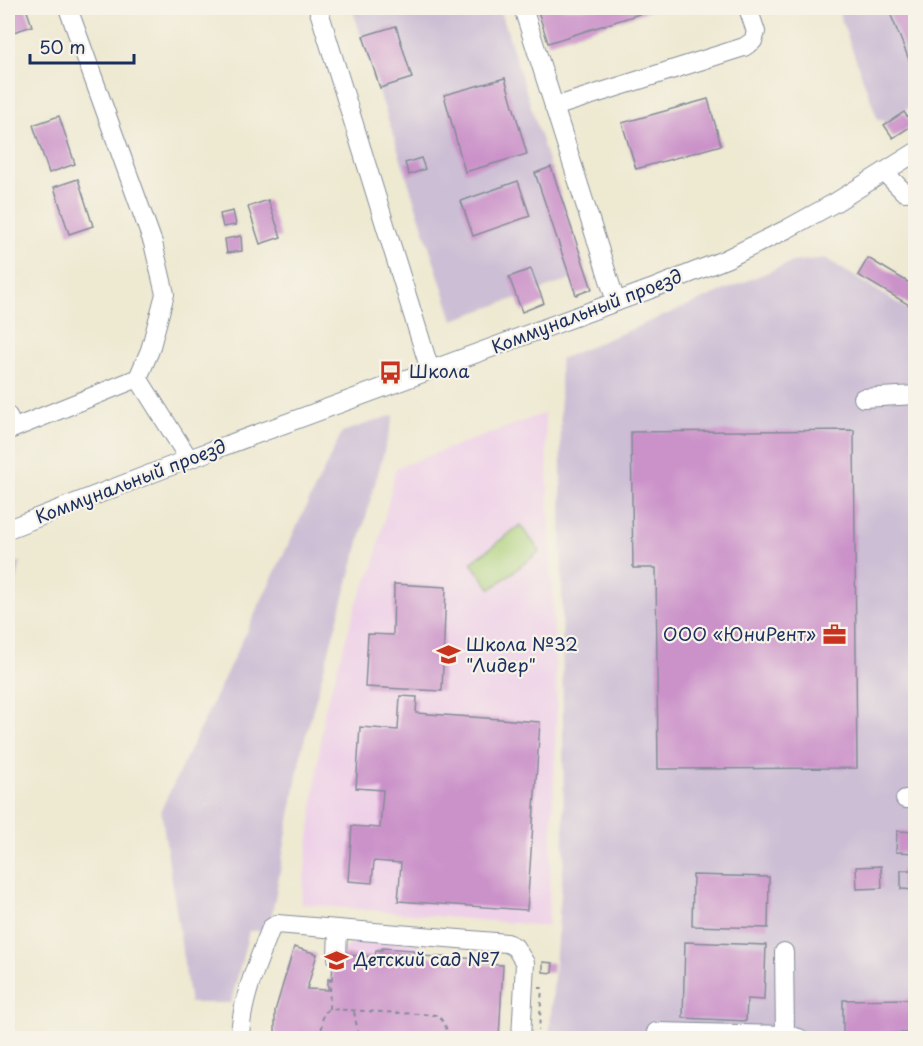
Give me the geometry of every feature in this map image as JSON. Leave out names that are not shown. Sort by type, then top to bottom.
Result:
[{"type":"street","points":[[8,416],[12,429],[138,378],[150,350],[165,294],[153,243],[68,8]]},
{"type":"street","points":[[318,8],[430,370]]},
{"type":"street","points":[[523,8],[616,303]]},
{"type":"street","points":[[554,107],[744,47],[753,41],[756,32],[748,8]]},
{"type":"street","name":"Коммунальный проезд","points":[[8,529],[189,459],[616,303],[726,259],[836,202],[915,152]]},
{"type":"street","points":[[884,172],[904,192],[915,191]]},
{"type":"street","points":[[138,378],[189,459]]},
{"type":"street","points":[[863,398],[915,395]]},
{"type":"street","points":[[240,1038],[241,1023],[252,976],[270,928],[277,924],[501,941],[515,946],[525,963],[529,1037]]},
{"type":"street","points":[[334,963],[338,929]]},
{"type":"street","points":[[656,1032],[792,1037],[784,952]]},
{"type":"path","points":[[321,1038],[323,1014],[329,1009],[334,963]]},
{"type":"path","points":[[529,1037],[541,996]]},
{"type":"path","points":[[329,1009],[436,1015],[443,1021],[448,1031],[447,1038]]},
{"type":"path","points":[[354,1011],[359,1038]]},
{"type":"shaded area","points":[[352,8],[500,8],[584,275],[453,320]]},
{"type":"shaded area","points":[[837,8],[915,8],[915,104],[887,121],[878,120]]},
{"type":"shaded area","points":[[825,258],[915,314],[915,1038],[549,1038],[564,857],[560,359],[792,262]]},
{"type":"shaded area","name":"Школа №32 \"Лидер\"","points":[[545,413],[557,708],[548,926],[301,904],[324,713],[357,602],[373,568],[396,468]]},
{"type":"shaded area","points":[[394,415],[302,749],[269,931],[249,931],[231,1003],[190,1003],[161,810],[342,432]]},
{"type":"shaded area","points":[[21,561],[8,621],[8,568]]},
{"type":"shaded area","name":"Детский сад №7","points":[[356,940],[419,943],[418,959],[344,955],[332,980],[333,962],[328,962],[329,949],[345,950]]},
{"type":"green space","points":[[520,525],[540,551],[491,589],[471,563]]},
{"type":"building","points":[[8,8],[26,8],[32,26],[8,34]]},
{"type":"building","points":[[537,8],[658,8],[548,43]]},
{"type":"building","points":[[888,8],[916,8],[916,59],[910,62]]},
{"type":"building","points":[[396,26],[412,78],[380,88],[363,36]]},
{"type":"building","points":[[505,78],[527,154],[465,172],[444,95]]},
{"type":"building","points":[[708,99],[721,145],[636,169],[622,123]]},
{"type":"building","points":[[904,112],[913,125],[893,138],[884,125]]},
{"type":"building","points":[[59,116],[75,164],[49,173],[33,125]]},
{"type":"building","points":[[421,158],[425,169],[409,175],[405,163]]},
{"type":"building","points":[[551,167],[592,289],[576,295],[535,173]]},
{"type":"building","points":[[78,179],[93,226],[69,234],[54,187]]},
{"type":"building","points":[[518,181],[530,216],[473,236],[461,201]]},
{"type":"building","points":[[268,200],[281,237],[260,244],[248,207]]},
{"type":"building","points":[[233,211],[236,225],[223,227],[220,214]]},
{"type":"building","points":[[241,236],[242,251],[227,253],[225,239]]},
{"type":"building","points":[[868,258],[916,287],[916,309],[858,275]]},
{"type":"building","points":[[531,269],[544,303],[522,312],[509,277]]},
{"type":"building","points":[[854,430],[857,768],[658,769],[656,568],[633,568],[631,432]]},
{"type":"building","points":[[394,584],[446,587],[442,691],[365,687],[368,634],[393,635]]},
{"type":"building","points":[[400,696],[417,697],[416,713],[540,722],[527,910],[398,901],[401,863],[374,861],[372,883],[348,881],[352,826],[380,828],[383,790],[356,788],[360,727],[398,730]]},
{"type":"building","points":[[897,831],[916,832],[916,853],[896,852]]},
{"type":"building","points":[[881,866],[882,888],[857,889],[856,867]]},
{"type":"building","points":[[901,870],[916,870],[916,890],[901,889]]},
{"type":"building","points":[[693,875],[769,877],[768,928],[692,926]]},
{"type":"building","points":[[685,942],[766,945],[764,1000],[747,999],[746,1021],[683,1018]]},
{"type":"building","points":[[294,947],[317,954],[307,989],[328,990],[328,979],[332,980],[333,962],[344,955],[375,957],[376,950],[382,950],[382,948],[413,950],[413,952],[418,952],[418,956],[483,959],[483,964],[503,965],[499,1038],[275,1038],[275,1011]]},
{"type":"building","points":[[543,962],[553,963],[552,973],[543,972]]},
{"type":"building","points":[[912,999],[912,1033],[843,1033],[843,1000]]},
{"type":"place","name":"Школа","points":[[391,372]]},
{"type":"place","name":"ООО «ЮниРент»","points":[[834,635]]},
{"type":"place","name":"Школа №32 \"Лидер\"","points":[[448,655]]},
{"type":"place","name":"Детский сад №7","points":[[336,960]]}]
